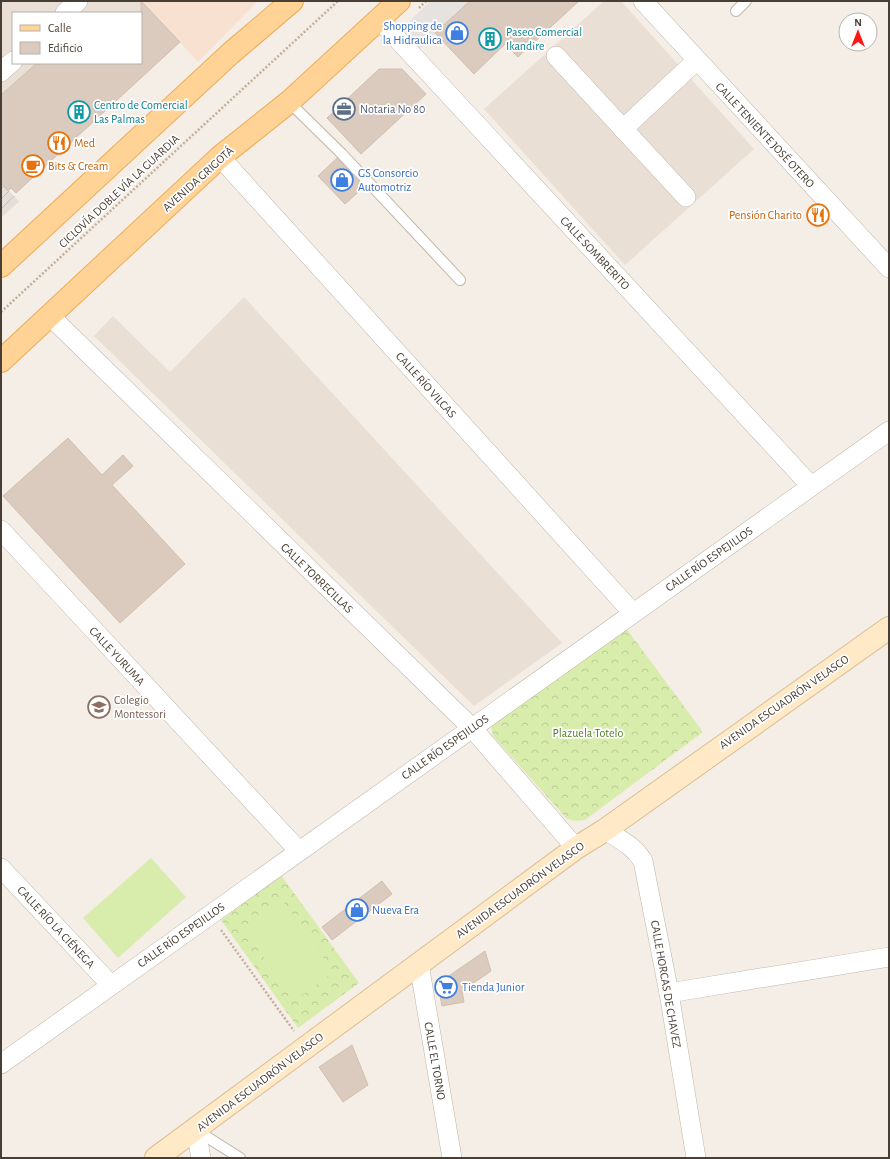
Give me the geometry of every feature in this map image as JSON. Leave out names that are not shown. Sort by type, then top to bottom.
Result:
[{"type":"main road","points":[[1,266],[231,53],[292,1]]},
{"type":"main road","name":"AVENIDA GRIGOTÁ","points":[[1,361],[220,157],[289,102],[399,1]]},
{"type":"street","points":[[66,12],[78,1]]},
{"type":"street","name":"CALLE TENIENTE JOSÉ OTERO","points":[[643,1],[696,61],[889,268]]},
{"type":"street","name":"CALLE SOMBRERITO","points":[[379,19],[811,486]]},
{"type":"street","points":[[556,56],[686,197]]},
{"type":"street","points":[[624,130],[696,61]]},
{"type":"street","points":[[1,72],[12,62]]},
{"type":"street","name":"CALLE RÍO VILCAS","points":[[220,157],[633,613]]},
{"type":"street","name":"CALLE TORRECILLAS","points":[[50,316],[472,728],[576,848]]},
{"type":"street","name":"CALLE RÍO ESPEJILLOS","points":[[1,1064],[889,431]]},
{"type":"street","name":"CALLE YURUMA","points":[[1,530],[299,851]]},
{"type":"street","name":"AVENIDA ESCUADRÓN VELASCO","points":[[156,1158],[196,1130],[576,848],[605,830],[889,628]]},
{"type":"street","name":"CALLE HORCAS DE CHAVEZ","points":[[605,830],[630,845],[643,861],[669,993],[696,1158]]},
{"type":"street","name":"CALLE RÍO LA CIÉNEGA","points":[[1,868],[111,985]]},
{"type":"street","points":[[669,993],[889,957]]},
{"type":"street","name":"CALLE EL TORNO","points":[[419,964],[452,1158]]},
{"type":"street","points":[[196,1130],[202,1158]]},
{"type":"lane","points":[[736,11],[746,1]]},
{"type":"lane","points":[[289,102],[342,154],[460,280]]},
{"type":"lane","points":[[196,1130],[240,1158]]},
{"type":"path","name":"CICLOVÍA DOBLE VÍA LA GUARDIA","points":[[1,312],[338,1]]},
{"type":"path","points":[[211,914],[306,1047]]},
{"type":"shaded area","points":[[1,1],[142,1],[158,18],[142,32],[142,12],[12,12],[12,64],[107,64],[1,162]]},
{"type":"shaded area","points":[[142,1],[258,1],[198,62]]},
{"type":"shaded area","points":[[430,1],[470,1],[419,49],[409,32],[410,21]]},
{"type":"shaded area","points":[[604,1],[621,1],[754,149],[625,265],[484,109]]},
{"type":"shaded area","points":[[1,183],[19,201],[1,218]]},
{"type":"shaded area","points":[[244,297],[562,643],[474,706],[94,336],[113,316],[170,372]]},
{"type":"green space","name":"Plazuela Totelo","points":[[623,624],[703,732],[585,820],[574,821],[566,818],[493,736],[491,725]]},
{"type":"green space","points":[[151,858],[186,897],[118,958],[83,918]]},
{"type":"green space","points":[[281,875],[359,983],[298,1028],[221,920]]},
{"type":"green space","points":[[283,901],[334,972],[295,1000],[243,929]]},
{"type":"building","points":[[141,1],[180,42],[16,193],[11,188],[8,191],[1,183],[1,95],[36,64],[142,64]]},
{"type":"building","name":"Paseo Comercial Ikandire","points":[[470,1],[579,1],[518,57],[505,44],[474,74],[435,33]]},
{"type":"building","points":[[379,69],[402,69],[426,94],[361,154],[327,118]]},
{"type":"building","name":"GS Consorcio Automotriz","points":[[337,158],[364,187],[345,204],[318,176]]},
{"type":"building","points":[[68,438],[102,475],[123,455],[133,466],[112,485],[185,564],[120,623],[3,496]]},
{"type":"building","name":"Nueva Era","points":[[382,881],[392,894],[332,940],[322,927]]},
{"type":"building","points":[[485,951],[491,971],[462,991],[464,1002],[442,1006],[439,990],[443,980]]},
{"type":"building","points":[[352,1045],[368,1085],[343,1102],[319,1067]]},
{"type":"place","name":"Shopping de la Hidraulica","points":[[457,33]]},
{"type":"place","name":"Paseo Comercial Ikandire","points":[[490,39]]},
{"type":"place","name":"Notaria No 80","points":[[344,109]]},
{"type":"place","name":"Centro de Comercial Las Palmas","points":[[79,112]]},
{"type":"place","name":"Med","points":[[59,143]]},
{"type":"place","name":"Bits & Cream","points":[[33,166]]},
{"type":"place","name":"GS Consorcio Automotriz","points":[[342,180]]},
{"type":"place","name":"Pensión Charito","points":[[818,215]]},
{"type":"place","name":"Colegio Montessori","points":[[99,707]]},
{"type":"place","name":"Nueva Era","points":[[357,910]]},
{"type":"place","name":"Tienda Junior","points":[[446,987]]}]
